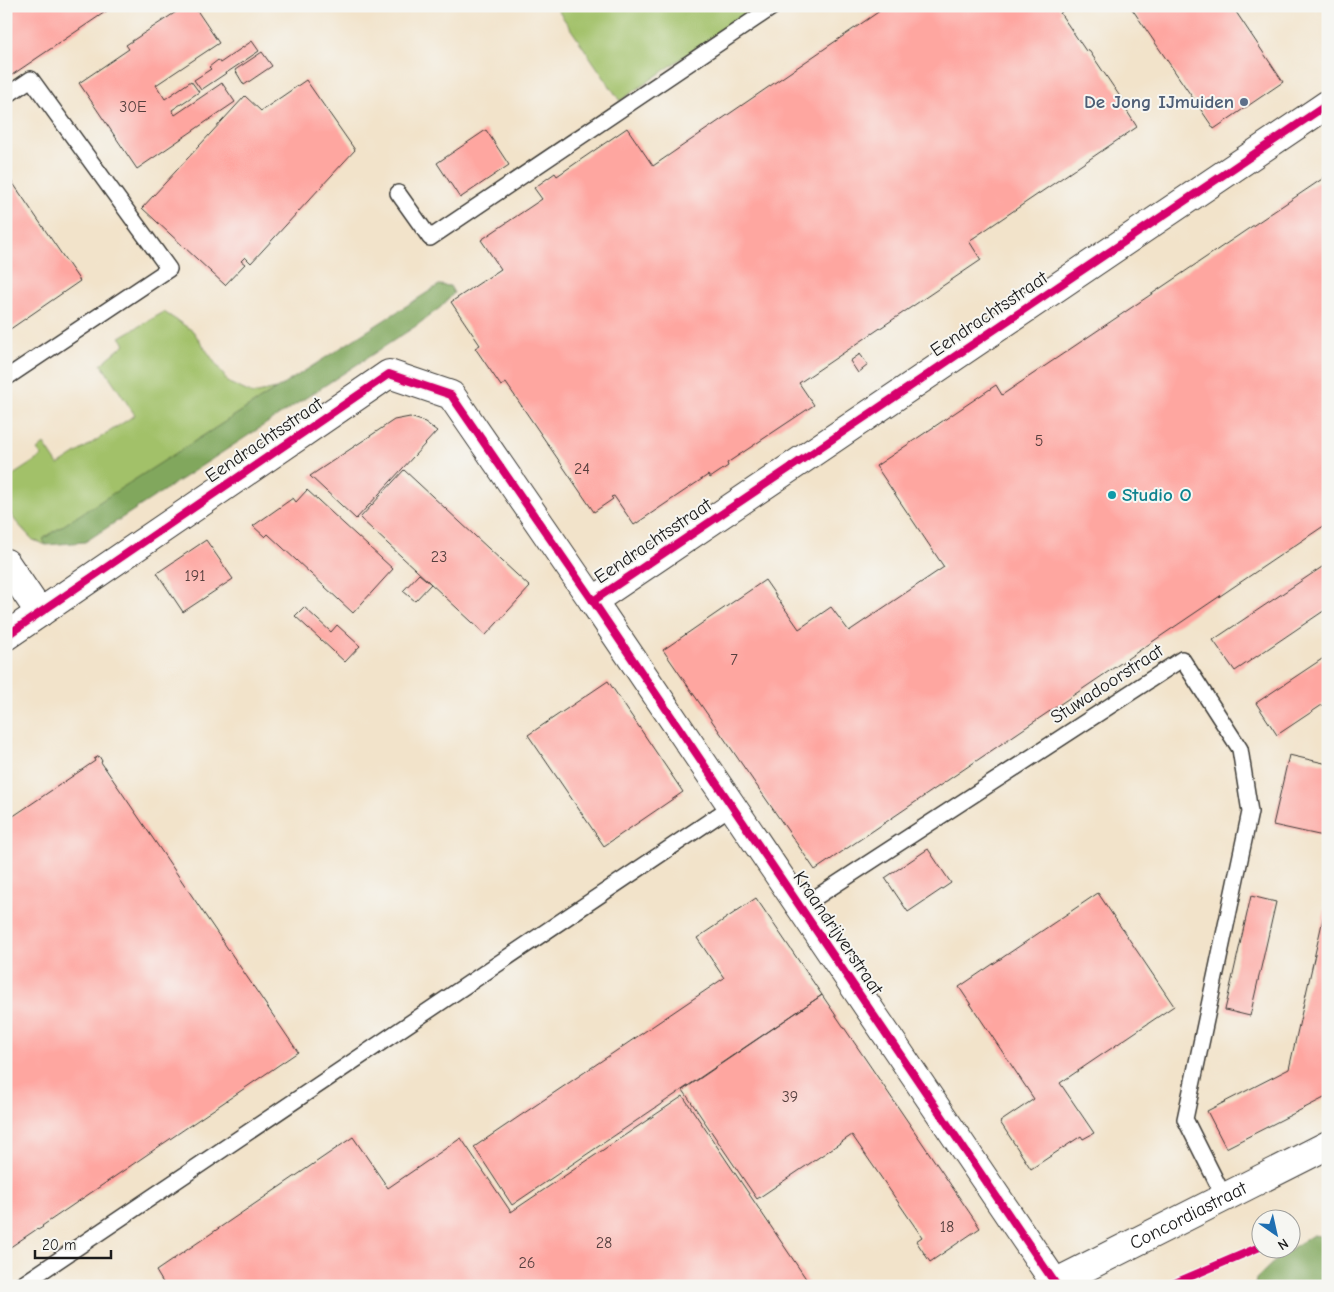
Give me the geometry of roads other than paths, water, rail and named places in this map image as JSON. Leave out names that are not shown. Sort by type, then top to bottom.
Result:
[{"type":"street","name":"Eendrachtsstraat","points":[[6,636],[389,374],[451,395],[593,602],[1328,104]]},
{"type":"street","points":[[6,563],[40,613]]},
{"type":"street","name":"Kraandrijverstraat","points":[[593,602],[801,907],[1052,1284]]},
{"type":"street","name":"Concordiastraat","points":[[1052,1284],[1328,1145]]},
{"type":"lane","points":[[398,193],[430,238],[774,6]]},
{"type":"lane","points":[[6,96],[31,79],[169,269],[6,378]]},
{"type":"lane","name":"Stuwadoorstraat","points":[[801,907],[1182,659],[1240,749],[1250,812],[1185,1119],[1224,1197]]},
{"type":"lane","points":[[20,1286],[732,806]]},
{"type":"place","name":"De Jong IJmuiden","points":[[1244,102]]},
{"type":"place","name":"Studio O","points":[[1112,495]]}]
